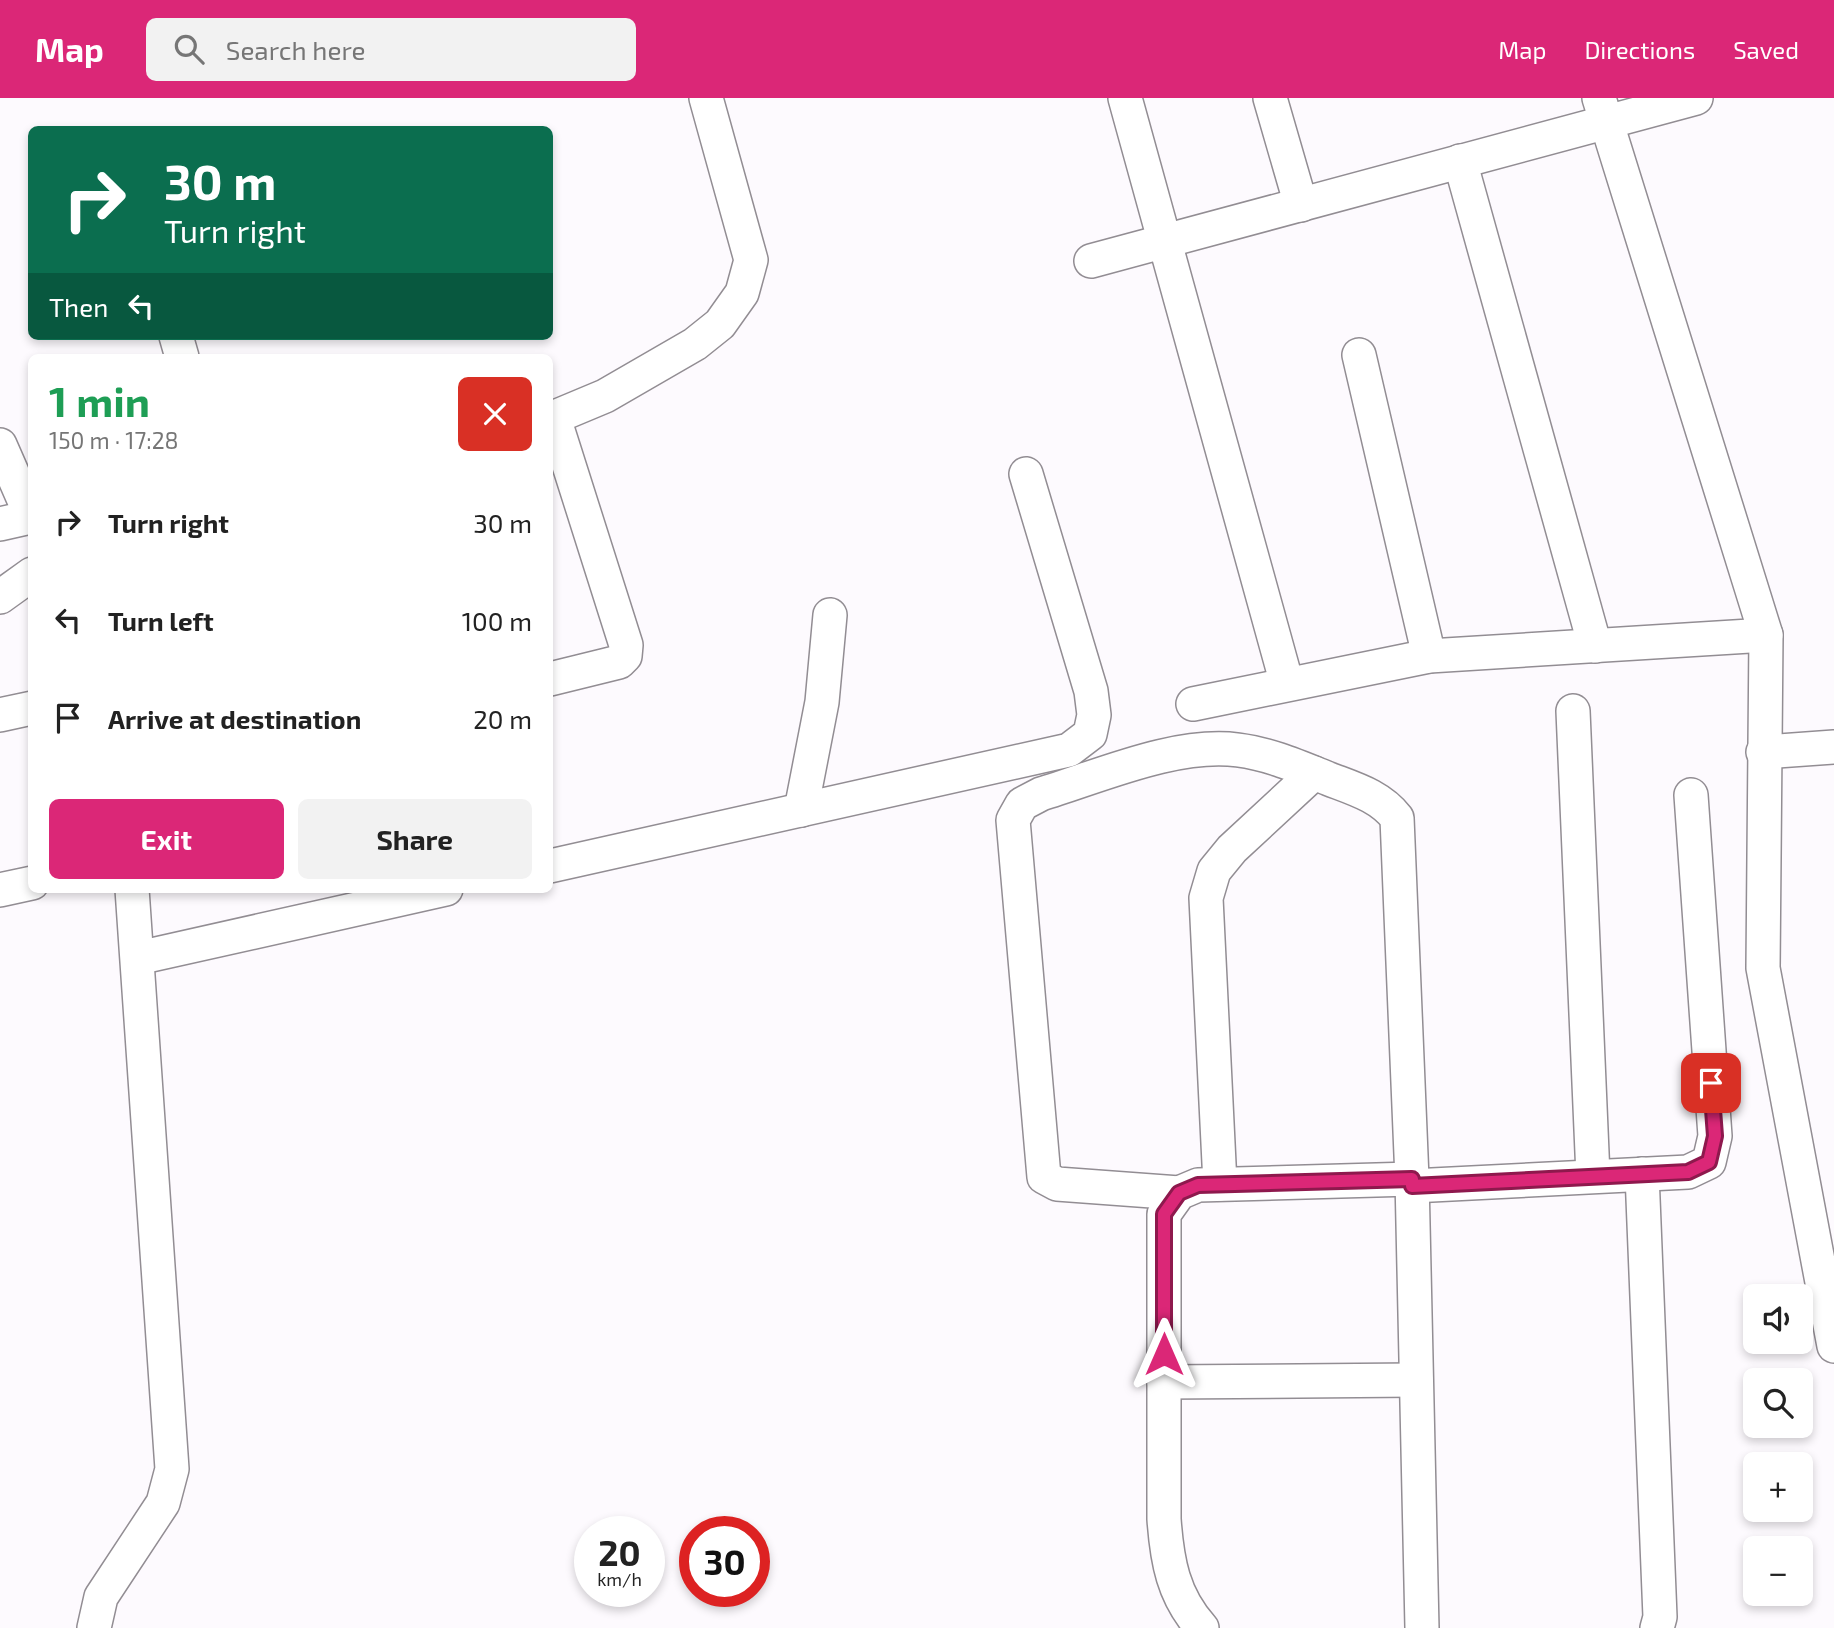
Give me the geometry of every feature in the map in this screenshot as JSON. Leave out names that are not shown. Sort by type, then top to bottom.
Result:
[{"type":"street","points":[[553,418],[605,396],[695,344],[720,324],[742,293],[751,261],[706,98]]},
{"type":"street","points":[[1125,98],[1287,684]]},
{"type":"street","points":[[1270,98],[1301,205]]},
{"type":"street","points":[[1091,261],[1460,161],[1602,110],[1696,98]]},
{"type":"street","points":[[1602,110],[1766,635],[1763,968],[1834,1346]]},
{"type":"street","points":[[1460,161],[1595,646]]},
{"type":"street","points":[[1359,355],[1429,656]]},
{"type":"street","points":[[553,421],[626,645],[625,656],[619,662],[553,679]]},
{"type":"street","points":[[0,445],[28,511]]},
{"type":"street","points":[[553,865],[1069,750],[1090,734],[1094,715],[1091,691],[1026,474]]},
{"type":"street","points":[[0,524],[28,519]]},
{"type":"street","points":[[0,597],[28,577]]},
{"type":"street","points":[[800,810],[822,702],[830,615]]},
{"type":"street","points":[[1193,704],[1429,656],[1766,635]]},
{"type":"street","points":[[0,715],[28,709]]},
{"type":"street","points":[[1573,711],[1593,1176]]},
{"type":"street","points":[[1763,752],[1834,747]]},
{"type":"street","points":[[1422,1628],[1412,1183],[1397,818],[1388,806],[1370,795],[1277,758],[1237,750],[1189,750],[1041,794],[1022,804],[1013,820],[1044,1177],[1058,1184],[1179,1193],[1198,1185],[1220,1184],[1412,1183],[1688,1172],[1709,1162],[1715,1136],[1691,795]]},
{"type":"street","points":[[1220,1184],[1206,898],[1214,872],[1232,849],[1314,773]]},
{"type":"street","points":[[0,890],[28,884]]},
{"type":"street","points":[[94,1628],[101,1597],[163,1503],[172,1468],[132,893]]},
{"type":"street","points":[[138,958],[321,902],[408,893]]},
{"type":"street","points":[[1642,1174],[1660,1617],[1657,1628]]},
{"type":"street","points":[[1179,1193],[1164,1214],[1164,1519],[1168,1566],[1185,1609],[1202,1628]]},
{"type":"street","points":[[1164,1382],[1416,1380]]},
{"type":"route","points":[[1164,1354],[1164,1214],[1179,1193],[1198,1185],[1412,1179],[1412,1186],[1688,1172],[1709,1162],[1715,1136],[1711,1083]]}]
